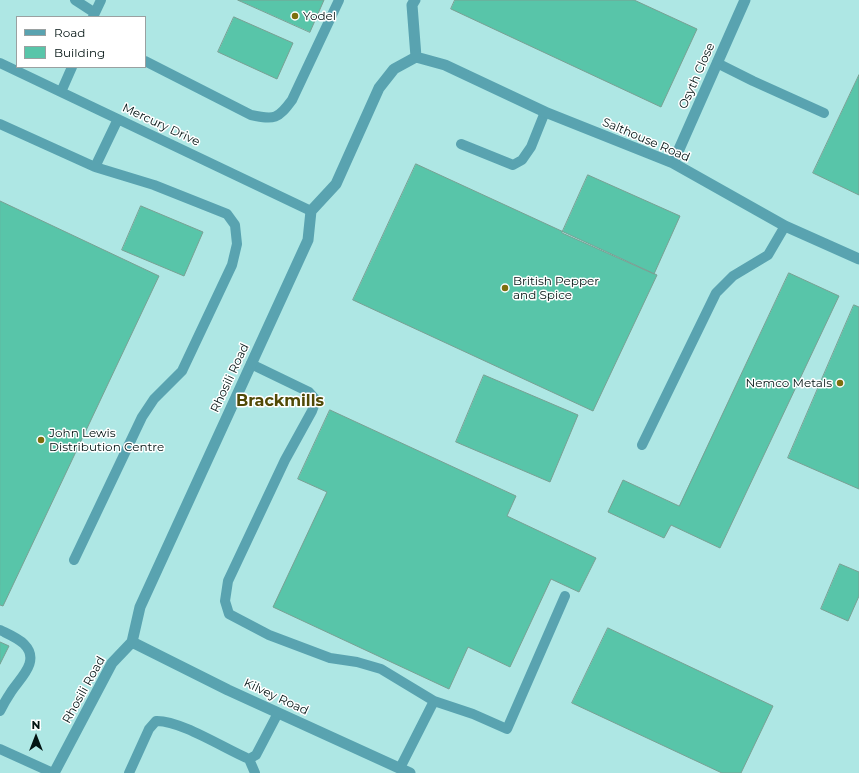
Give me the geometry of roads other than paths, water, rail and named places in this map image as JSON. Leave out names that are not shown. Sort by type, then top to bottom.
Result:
[{"type":"street","points":[[311,211],[336,184],[379,88],[394,69],[416,58],[412,5],[415,0]]},
{"type":"street","name":"Osyth Close","points":[[673,163],[745,0]]},
{"type":"street","name":"Salthouse Road","points":[[416,58],[445,65],[545,112],[673,163],[785,226],[859,259]]},
{"type":"street","name":"Rhosili Road","points":[[53,773],[112,663],[132,642],[140,606],[308,240],[311,211]]},
{"type":"street","name":"Kilvey Road","points":[[132,642],[228,690],[405,771]]},
{"type":"lane","points":[[75,0],[94,15],[101,0]]},
{"type":"lane","points":[[146,62],[251,115],[268,119],[281,115],[292,100],[339,0]]},
{"type":"lane","name":"Mercury Drive","points":[[0,63],[311,211]]},
{"type":"lane","points":[[717,63],[824,113]]},
{"type":"lane","points":[[61,92],[72,68]]},
{"type":"lane","points":[[461,144],[512,165],[522,160],[531,147],[545,112]]},
{"type":"lane","points":[[96,167],[118,120]]},
{"type":"lane","points":[[0,124],[96,167],[154,185],[226,214],[235,225],[237,244],[232,265],[182,370],[154,399],[142,417],[74,560]]},
{"type":"lane","points":[[642,445],[716,293],[733,276],[768,255],[785,226]]},
{"type":"lane","points":[[251,364],[309,392],[316,400],[312,411],[285,460],[228,581],[225,601],[230,614],[269,635],[330,658],[356,662],[381,669],[434,701],[473,714],[507,729],[565,596]]},
{"type":"lane","points":[[0,630],[17,638],[24,644],[30,651],[31,657],[30,665],[11,691],[0,712]]},
{"type":"lane","points":[[405,771],[434,701]]},
{"type":"lane","points":[[249,759],[256,755],[278,713]]},
{"type":"lane","points":[[129,773],[149,729],[156,721],[164,721],[190,730],[249,759],[255,773]]},
{"type":"lane","points":[[0,749],[53,773]]},
{"type":"place","name":"Yodel","points":[[295,16]]},
{"type":"place","name":"British Pepper and Spice","points":[[505,288]]},
{"type":"place","name":"Nemco Metals","points":[[840,383]]},
{"type":"place","name":"John Lewis Distribution Centre","points":[[41,440]]},
{"type":"district","name":"Brackmills","points":[[280,401]]}]
